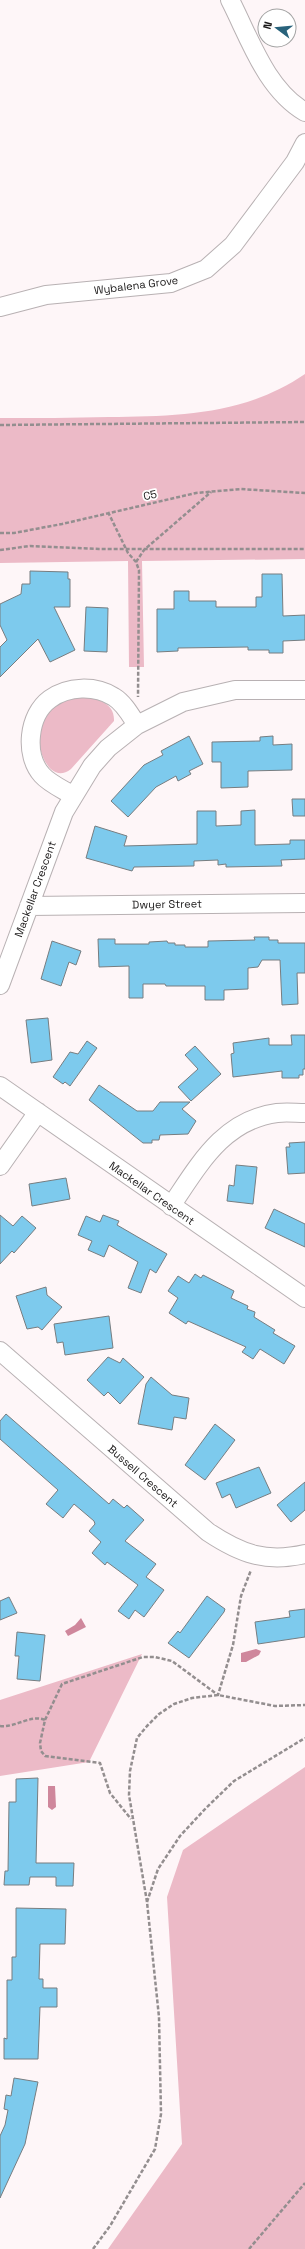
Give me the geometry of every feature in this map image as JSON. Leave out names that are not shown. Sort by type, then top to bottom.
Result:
[{"type":"street","points":[[230,0],[271,80],[286,98],[305,112]]},
{"type":"street","name":"Wybalena Grove","points":[[0,307],[46,295],[171,283],[206,269],[233,244],[296,162],[305,143]]},
{"type":"street","points":[[72,795],[41,774],[33,758],[30,739],[33,725],[44,705],[50,700],[69,691],[92,688],[115,698],[137,725]]},
{"type":"street","name":"Mackellar Crescent","points":[[0,985],[64,812],[72,795],[92,766],[108,748],[137,725],[177,704],[217,693],[235,690],[305,690]]},
{"type":"street","name":"Dwyer Street","points":[[28,906],[305,903]]},
{"type":"street","name":"Mackellar Crescent","points":[[0,1086],[305,1298]]},
{"type":"street","points":[[0,1166],[38,1112]]},
{"type":"street","points":[[171,1206],[205,1157],[230,1132],[252,1120],[277,1113],[305,1113]]},
{"type":"street","name":"Bussell Crescent","points":[[0,1351],[208,1532],[232,1548],[255,1556],[290,1558],[305,1554]]},
{"type":"path","points":[[0,425],[305,422]]},
{"type":"path","name":"C5","points":[[0,533],[14,533],[62,524],[108,512],[211,492],[266,489],[305,493]]},
{"type":"path","points":[[136,562],[144,550],[211,492]]},
{"type":"path","points":[[108,512],[126,549],[136,562],[139,570],[138,699]]},
{"type":"path","points":[[0,550],[30,546],[144,550],[305,549]]},
{"type":"path","points":[[218,1695],[233,1644],[241,1596],[255,1556]]},
{"type":"path","points":[[132,1820],[110,1793],[100,1763],[45,1756],[41,1752],[40,1743],[45,1720],[62,1684],[143,1657],[172,1661],[218,1695]]},
{"type":"path","points":[[93,2249],[110,2226],[155,2149],[161,2114],[159,2017],[147,1902],[129,1795],[130,1771],[137,1738],[147,1726],[174,1704],[192,1698],[218,1695],[275,1706],[305,1705]]},
{"type":"path","points":[[0,1726],[16,1725],[32,1719],[40,1718],[45,1720]]},
{"type":"path","points":[[147,1902],[158,1869],[180,1836],[206,1808],[234,1781],[305,1738]]},
{"type":"path","points":[[249,2249],[305,2183]]},
{"type":"shaded area","points":[[305,374],[305,559],[142,561],[144,667],[129,667],[128,561],[0,563],[0,418],[135,417],[186,414],[235,405],[259,398],[282,388]]},
{"type":"shaded area","points":[[81,695],[104,702],[108,705],[111,709],[114,721],[71,769],[63,773],[56,772],[50,769],[42,754],[39,737],[40,724],[45,715],[55,704]]},
{"type":"shaded area","points":[[81,1618],[86,1627],[68,1636],[65,1631],[75,1625]]},
{"type":"shaded area","points":[[256,1649],[261,1651],[259,1655],[246,1662],[241,1662],[241,1653]]},
{"type":"shaded area","points":[[142,1654],[89,1762],[0,1776],[0,1700]]},
{"type":"shaded area","points":[[305,1767],[305,2249],[108,2249],[182,2144],[167,1897],[183,1850]]},
{"type":"shaded area","points":[[48,1786],[55,1786],[56,1807],[52,1810],[48,1807]]},
{"type":"building","points":[[30,571],[68,572],[68,579],[70,579],[70,607],[54,607],[75,650],[50,662],[38,639],[0,677],[0,647],[7,640],[0,625],[0,604],[21,594],[22,584],[30,584]]},
{"type":"building","points":[[262,574],[282,574],[283,616],[305,615],[305,640],[283,641],[283,653],[269,653],[269,650],[248,650],[248,647],[178,648],[178,651],[157,652],[157,609],[174,609],[174,591],[189,591],[189,601],[216,601],[216,607],[256,607],[256,597],[262,597]]},
{"type":"building","points":[[86,607],[108,608],[107,652],[84,651]]},
{"type":"building","points":[[189,736],[203,764],[189,771],[191,774],[178,781],[176,776],[156,787],[128,817],[111,801],[144,765],[163,755],[161,751]]},
{"type":"building","points":[[273,736],[273,745],[292,744],[292,770],[248,771],[248,787],[221,788],[221,762],[212,762],[212,742],[260,741],[260,737]]},
{"type":"building","points":[[292,799],[305,799],[305,816],[293,816]]},
{"type":"building","points":[[255,810],[255,845],[290,844],[290,840],[305,840],[305,859],[281,860],[282,866],[226,867],[226,864],[218,865],[218,860],[194,861],[194,866],[134,867],[132,871],[86,858],[95,826],[127,836],[124,846],[197,844],[197,811],[216,811],[216,826],[241,825],[241,811]]},
{"type":"building","points":[[254,937],[269,937],[269,940],[278,940],[278,943],[305,943],[305,973],[297,973],[298,1004],[282,1005],[280,960],[262,960],[258,967],[248,968],[248,989],[224,990],[224,1000],[205,1000],[205,986],[166,986],[165,984],[143,984],[143,998],[129,998],[129,966],[99,967],[98,939],[115,939],[115,944],[149,944],[149,942],[167,941],[168,943],[175,943],[175,945],[185,945],[185,947],[208,947],[208,941],[255,940]]},
{"type":"building","points":[[52,941],[81,951],[76,965],[69,962],[61,986],[41,979]]},
{"type":"building","points":[[48,1018],[52,1060],[31,1063],[26,1020]]},
{"type":"building","points":[[291,1035],[305,1035],[305,1069],[303,1069],[303,1075],[299,1075],[299,1078],[282,1078],[282,1071],[233,1077],[231,1054],[234,1053],[233,1043],[269,1038],[269,1045],[292,1045]]},
{"type":"building","points":[[87,1041],[97,1048],[70,1086],[65,1082],[63,1084],[53,1077],[70,1052],[78,1054]]},
{"type":"building","points":[[195,1046],[221,1074],[191,1101],[178,1087],[198,1069],[185,1055]]},
{"type":"building","points":[[99,1085],[137,1111],[153,1111],[160,1102],[190,1102],[182,1109],[196,1121],[188,1134],[160,1135],[159,1140],[152,1140],[152,1143],[143,1143],[89,1100]]},
{"type":"building","points":[[305,1142],[305,1173],[288,1174],[286,1147],[290,1147],[289,1143]]},
{"type":"building","points":[[236,1165],[257,1167],[253,1204],[227,1201],[229,1185],[234,1186]]},
{"type":"building","points":[[66,1178],[70,1199],[32,1206],[29,1184]]},
{"type":"building","points":[[274,1209],[305,1224],[305,1247],[265,1228]]},
{"type":"building","points":[[0,1215],[13,1226],[22,1216],[36,1228],[14,1253],[12,1251],[0,1264]]},
{"type":"building","points":[[103,1215],[119,1221],[117,1225],[167,1254],[156,1273],[150,1269],[141,1293],[128,1288],[138,1262],[109,1245],[104,1257],[88,1250],[92,1241],[78,1235],[86,1216],[100,1222]]},
{"type":"building","points":[[195,1274],[201,1278],[203,1275],[234,1291],[231,1298],[248,1306],[247,1309],[255,1312],[254,1317],[275,1330],[273,1333],[295,1346],[284,1364],[260,1349],[253,1359],[242,1352],[246,1347],[188,1321],[186,1324],[169,1313],[178,1298],[168,1291],[178,1276],[189,1283]]},
{"type":"building","points":[[46,1287],[47,1295],[62,1307],[42,1330],[38,1327],[27,1329],[16,1296]]},
{"type":"building","points":[[109,1316],[113,1348],[65,1355],[63,1342],[57,1343],[54,1324]]},
{"type":"building","points":[[108,1357],[120,1363],[123,1358],[144,1377],[120,1404],[108,1392],[104,1396],[87,1380]]},
{"type":"building","points":[[151,1377],[172,1395],[189,1398],[186,1419],[174,1417],[172,1430],[138,1424],[146,1384]]},
{"type":"building","points":[[6,1414],[109,1504],[113,1499],[124,1508],[127,1505],[144,1520],[125,1541],[156,1564],[146,1577],[164,1590],[144,1617],[135,1610],[129,1619],[118,1611],[138,1585],[107,1562],[105,1565],[92,1553],[101,1542],[89,1531],[95,1524],[94,1521],[74,1504],[63,1518],[46,1504],[58,1490],[0,1439],[0,1421]]},
{"type":"building","points":[[215,1424],[235,1440],[205,1480],[185,1465]]},
{"type":"building","points":[[259,1467],[271,1493],[236,1508],[230,1494],[222,1498],[216,1483]]},
{"type":"building","points":[[305,1482],[305,1510],[291,1522],[277,1505]]},
{"type":"building","points":[[207,1596],[225,1609],[189,1658],[168,1643],[178,1631],[180,1633]]},
{"type":"building","points":[[9,1597],[17,1613],[0,1620],[0,1601]]},
{"type":"building","points":[[305,1609],[305,1637],[258,1644],[255,1622],[290,1617],[289,1611]]},
{"type":"building","points":[[17,1632],[45,1635],[40,1681],[17,1679],[19,1656],[15,1656]]},
{"type":"building","points":[[38,1778],[36,1863],[74,1863],[73,1886],[56,1886],[56,1877],[30,1877],[29,1885],[4,1885],[5,1871],[8,1871],[9,1802],[16,1802],[16,1779]]},
{"type":"building","points":[[16,1908],[66,1909],[65,1944],[40,1944],[39,1979],[43,1979],[43,1988],[57,1988],[57,2007],[40,2007],[38,2059],[4,2059],[4,2038],[7,2039],[7,1980],[12,1980],[12,1957],[16,1957]]},
{"type":"building","points":[[14,2078],[38,2082],[25,2144],[0,2198],[0,2136],[5,2125],[8,2110],[4,2109],[6,2095],[11,2096]]}]
